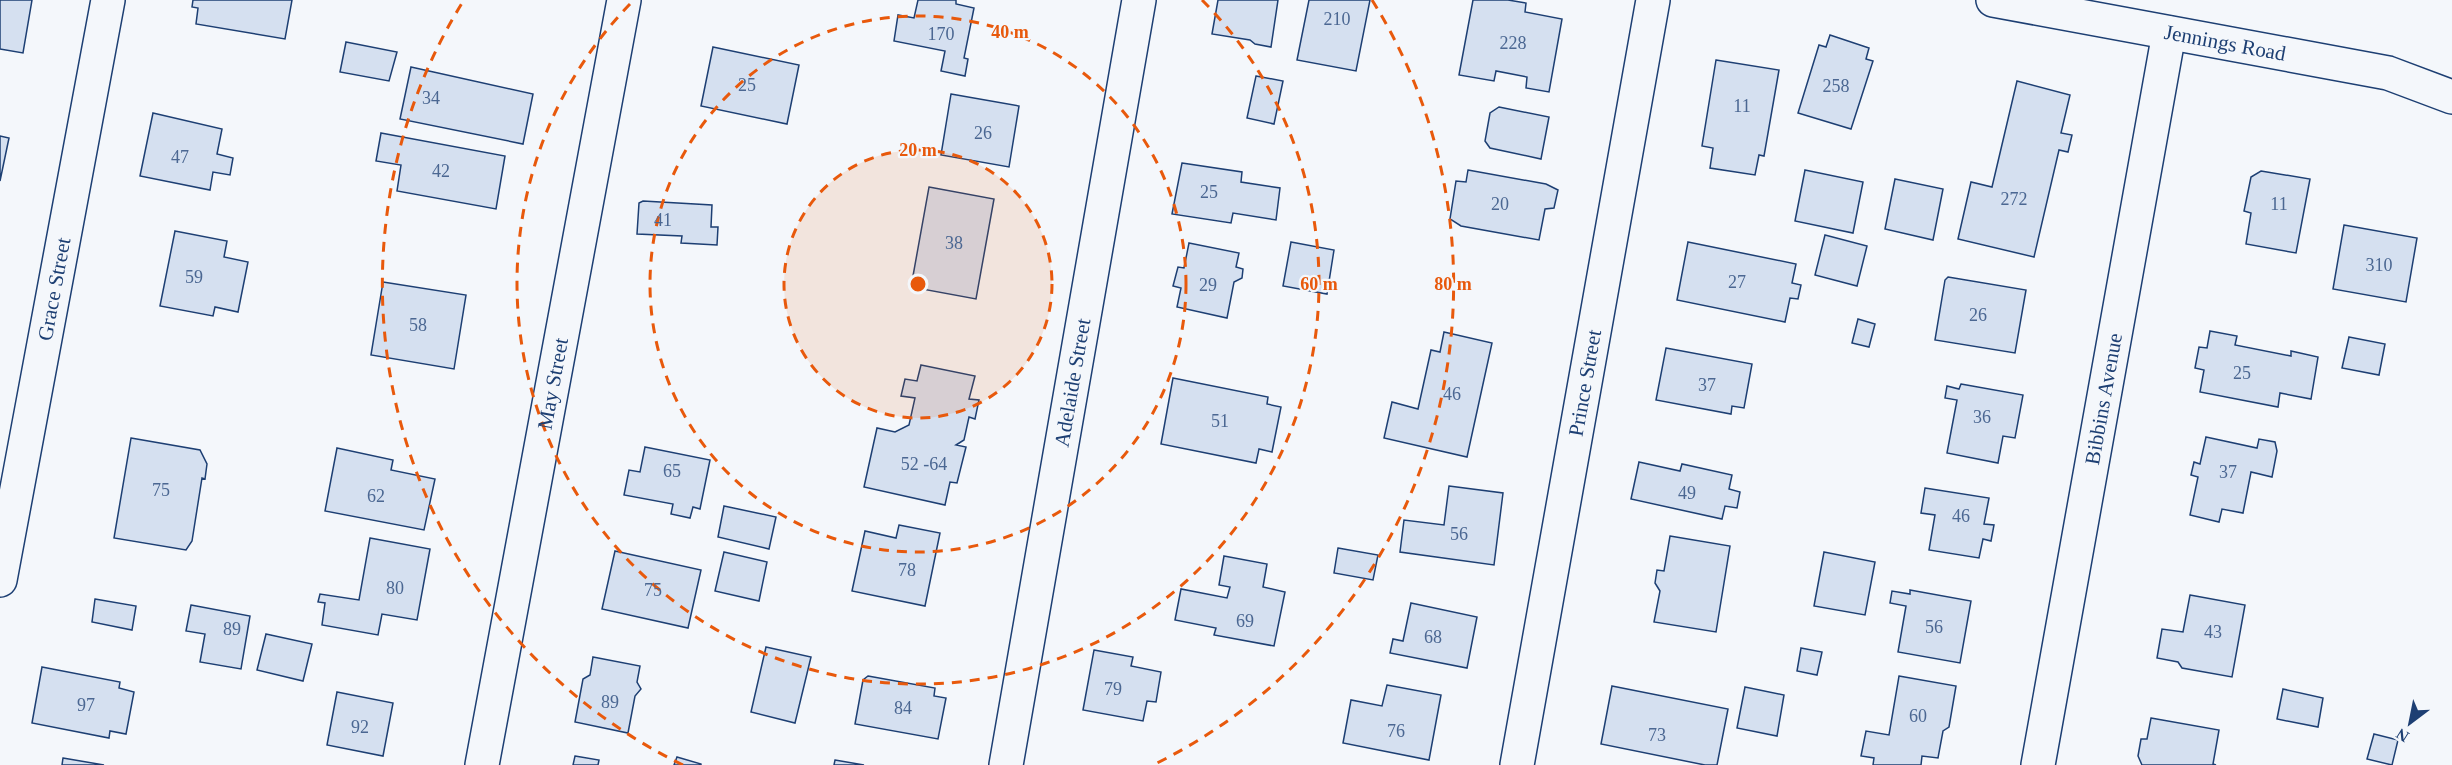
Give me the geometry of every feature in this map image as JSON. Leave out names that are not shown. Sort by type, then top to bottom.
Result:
[{"type":"street","name":"Grace Street","points":[[0,580],[108,0]]},
{"type":"street","name":"May Street","points":[[482,765],[624,0]]},
{"type":"street","name":"Adelaide Street","points":[[1006,765],[1139,0]]},
{"type":"street","name":"Prince Street","points":[[1517,765],[1653,0]]},
{"type":"street","name":"Jennings Road","points":[[1993,0],[2388,73],[2452,97]]},
{"type":"street","name":"Bibbins Avenue","points":[[2038,765],[2169,33]]},
{"type":"building","points":[[0,0],[32,0],[23,53],[0,49]]},
{"type":"building","points":[[193,0],[292,0],[285,39],[196,24],[198,8],[192,7]]},
{"type":"building","points":[[918,0],[956,0],[956,4],[974,8],[964,58],[968,59],[965,76],[941,71],[945,51],[894,41],[898,15],[914,18]]},
{"type":"building","points":[[1218,0],[1278,0],[1271,47],[1255,44],[1250,40],[1212,34]]},
{"type":"building","points":[[1309,0],[1370,0],[1356,71],[1297,60]]},
{"type":"building","points":[[1473,0],[1508,0],[1526,3],[1525,12],[1562,19],[1549,92],[1526,88],[1527,77],[1496,71],[1494,81],[1459,75]]},
{"type":"building","points":[[1830,35],[1869,48],[1866,59],[1873,61],[1851,129],[1798,113],[1819,45],[1826,47]]},
{"type":"building","points":[[346,42],[397,52],[389,81],[340,72]]},
{"type":"building","points":[[713,47],[799,65],[787,124],[701,106]]},
{"type":"building","points":[[1716,60],[1779,70],[1764,156],[1759,155],[1755,175],[1710,168],[1713,148],[1702,146]]},
{"type":"building","points":[[411,67],[533,94],[523,144],[400,119]]},
{"type":"building","points":[[1256,76],[1283,81],[1274,124],[1247,118]]},
{"type":"building","points":[[2017,81],[2070,95],[2061,133],[2072,135],[2068,152],[2059,150],[2034,257],[1958,239],[1971,182],[1992,187]]},
{"type":"building","points":[[951,94],[1019,106],[1009,167],[941,155]]},
{"type":"building","points":[[1499,107],[1549,117],[1541,159],[1490,148],[1485,141],[1490,113]]},
{"type":"building","points":[[153,113],[222,129],[217,154],[233,158],[230,175],[213,172],[210,190],[140,176]]},
{"type":"building","points":[[381,133],[505,156],[496,209],[397,191],[401,165],[376,161]]},
{"type":"building","points":[[0,136],[9,138],[0,181]]},
{"type":"building","points":[[1182,163],[1242,172],[1241,182],[1280,188],[1276,220],[1233,213],[1231,223],[1172,214]]},
{"type":"building","points":[[1468,170],[1546,184],[1558,190],[1554,208],[1545,209],[1539,240],[1461,226],[1450,219],[1456,181],[1466,182]]},
{"type":"building","points":[[1805,170],[1863,182],[1853,233],[1795,221]]},
{"type":"building","points":[[2261,171],[2310,179],[2296,253],[2246,244],[2251,213],[2244,211],[2251,177]]},
{"type":"building","points":[[1895,179],[1943,189],[1933,240],[1885,229]]},
{"type":"building","points":[[929,187],[994,199],[976,299],[911,287]]},
{"type":"building","points":[[643,201],[712,205],[711,227],[718,227],[717,245],[681,243],[682,236],[637,234],[639,203]]},
{"type":"building","points":[[2344,225],[2417,238],[2406,302],[2333,289]]},
{"type":"building","points":[[175,231],[227,241],[224,257],[248,262],[238,312],[215,307],[213,316],[160,306]]},
{"type":"building","points":[[1825,235],[1867,246],[1857,286],[1815,275]]},
{"type":"building","points":[[1291,242],[1334,250],[1327,294],[1283,286]]},
{"type":"building","points":[[1688,242],[1796,264],[1792,283],[1801,285],[1798,299],[1790,298],[1785,322],[1677,300]]},
{"type":"building","points":[[1189,243],[1239,253],[1236,267],[1243,269],[1242,278],[1234,282],[1227,318],[1177,307],[1181,288],[1173,286],[1178,267],[1184,268]]},
{"type":"building","points":[[1948,277],[2026,290],[2015,353],[1935,340],[1945,280]]},
{"type":"building","points":[[383,282],[466,295],[454,369],[371,355]]},
{"type":"building","points":[[1858,319],[1875,324],[1869,347],[1852,343]]},
{"type":"building","points":[[2210,331],[2237,336],[2235,345],[2291,356],[2291,351],[2318,357],[2311,399],[2280,393],[2278,407],[2200,392],[2204,370],[2195,368],[2199,347],[2207,348]]},
{"type":"building","points":[[1444,332],[1492,343],[1467,457],[1384,438],[1392,402],[1418,409],[1431,350],[1440,352]]},
{"type":"building","points":[[2349,337],[2385,344],[2379,375],[2342,368]]},
{"type":"building","points":[[1666,348],[1752,364],[1744,408],[1732,406],[1731,414],[1656,400]]},
{"type":"building","points":[[921,365],[975,376],[969,399],[979,400],[975,419],[969,417],[964,440],[956,445],[966,447],[957,483],[950,482],[945,505],[864,487],[877,428],[895,432],[909,425],[915,398],[901,396],[905,379],[917,381]]},
{"type":"building","points":[[1173,378],[1268,397],[1267,404],[1281,407],[1272,452],[1259,449],[1256,463],[1161,444]]},
{"type":"building","points":[[1961,384],[2023,395],[2015,438],[2003,436],[1998,463],[1947,453],[1957,400],[1945,398],[1947,386],[1959,389]]},
{"type":"building","points":[[2206,437],[2257,448],[2259,439],[2275,442],[2277,451],[2272,477],[2251,472],[2243,513],[2222,509],[2219,522],[2190,515],[2198,477],[2191,475],[2194,462],[2200,464]]},
{"type":"building","points":[[131,438],[200,450],[207,464],[205,479],[202,478],[192,541],[186,550],[114,538]]},
{"type":"building","points":[[645,447],[710,460],[700,509],[693,507],[690,518],[671,514],[673,504],[624,495],[629,470],[640,472]]},
{"type":"building","points":[[337,448],[393,460],[391,470],[435,479],[424,530],[325,511]]},
{"type":"building","points":[[1639,462],[1680,471],[1682,464],[1732,475],[1729,489],[1740,492],[1737,508],[1725,506],[1722,519],[1631,499]]},
{"type":"building","points":[[1449,486],[1503,493],[1494,565],[1400,552],[1404,520],[1444,525]]},
{"type":"building","points":[[1925,488],[1989,498],[1984,524],[1994,525],[1991,541],[1983,539],[1979,558],[1929,550],[1935,515],[1921,513]]},
{"type":"building","points":[[724,506],[776,517],[769,549],[718,537]]},
{"type":"building","points":[[899,525],[940,533],[925,606],[852,591],[865,531],[896,538]]},
{"type":"building","points":[[1670,536],[1730,546],[1716,632],[1654,622],[1660,591],[1655,583],[1657,570],[1664,571]]},
{"type":"building","points":[[370,538],[430,549],[417,620],[382,614],[378,635],[322,625],[325,603],[318,602],[320,594],[359,600]]},
{"type":"building","points":[[1338,548],[1378,555],[1373,580],[1334,573]]},
{"type":"building","points":[[615,551],[701,570],[688,628],[602,609]]},
{"type":"building","points":[[724,552],[767,562],[759,601],[715,591]]},
{"type":"building","points":[[1824,552],[1875,562],[1865,615],[1814,606]]},
{"type":"building","points":[[1224,556],[1267,564],[1263,587],[1285,592],[1274,646],[1214,635],[1216,628],[1175,620],[1181,589],[1227,598],[1230,587],[1219,585]]},
{"type":"building","points":[[1910,590],[1971,601],[1960,663],[1898,652],[1906,606],[1890,603],[1892,591],[1910,594]]},
{"type":"building","points":[[2190,595],[2245,605],[2232,677],[2182,668],[2178,662],[2157,658],[2162,629],[2183,632]]},
{"type":"building","points":[[95,599],[136,606],[132,630],[92,622]]},
{"type":"building","points":[[1411,603],[1477,617],[1467,668],[1390,653],[1393,639],[1403,641]]},
{"type":"building","points":[[191,605],[250,616],[241,669],[200,662],[205,634],[186,631]]},
{"type":"building","points":[[266,634],[312,644],[303,681],[257,670]]},
{"type":"building","points":[[766,647],[811,657],[795,723],[751,712]]},
{"type":"building","points":[[1801,648],[1822,652],[1817,675],[1797,671]]},
{"type":"building","points":[[1094,650],[1133,657],[1131,666],[1161,672],[1156,702],[1147,701],[1143,721],[1083,710]]},
{"type":"building","points":[[593,657],[640,666],[637,682],[641,689],[635,696],[628,733],[575,722],[583,679],[590,675]]},
{"type":"building","points":[[42,667],[120,682],[119,688],[134,692],[126,734],[110,731],[109,738],[32,723]]},
{"type":"building","points":[[868,676],[935,688],[934,696],[946,698],[938,739],[855,724],[863,680]]},
{"type":"building","points":[[1899,676],[1956,686],[1949,727],[1943,731],[1938,758],[1922,756],[1921,765],[1873,765],[1874,758],[1861,756],[1866,731],[1889,735]]},
{"type":"building","points":[[1387,685],[1441,695],[1429,760],[1343,743],[1351,700],[1382,706]]},
{"type":"building","points":[[1612,686],[1728,709],[1717,765],[1705,765],[1601,744]]},
{"type":"building","points":[[1745,687],[1784,695],[1777,736],[1737,728]]},
{"type":"building","points":[[2283,689],[2323,698],[2318,727],[2277,719]]},
{"type":"building","points":[[337,692],[393,703],[383,756],[327,745]]},
{"type":"building","points":[[2151,718],[2219,730],[2213,764],[2216,765],[2142,765],[2138,756],[2141,739],[2147,739]]},
{"type":"building","points":[[2374,734],[2398,740],[2392,765],[2367,759]]},
{"type":"building","points":[[575,756],[599,760],[598,765],[573,765]]},
{"type":"building","points":[[677,757],[701,764],[701,765],[674,765]]},
{"type":"building","points":[[63,758],[104,765],[62,765]]},
{"type":"building","points":[[835,760],[864,765],[834,765]]}]
